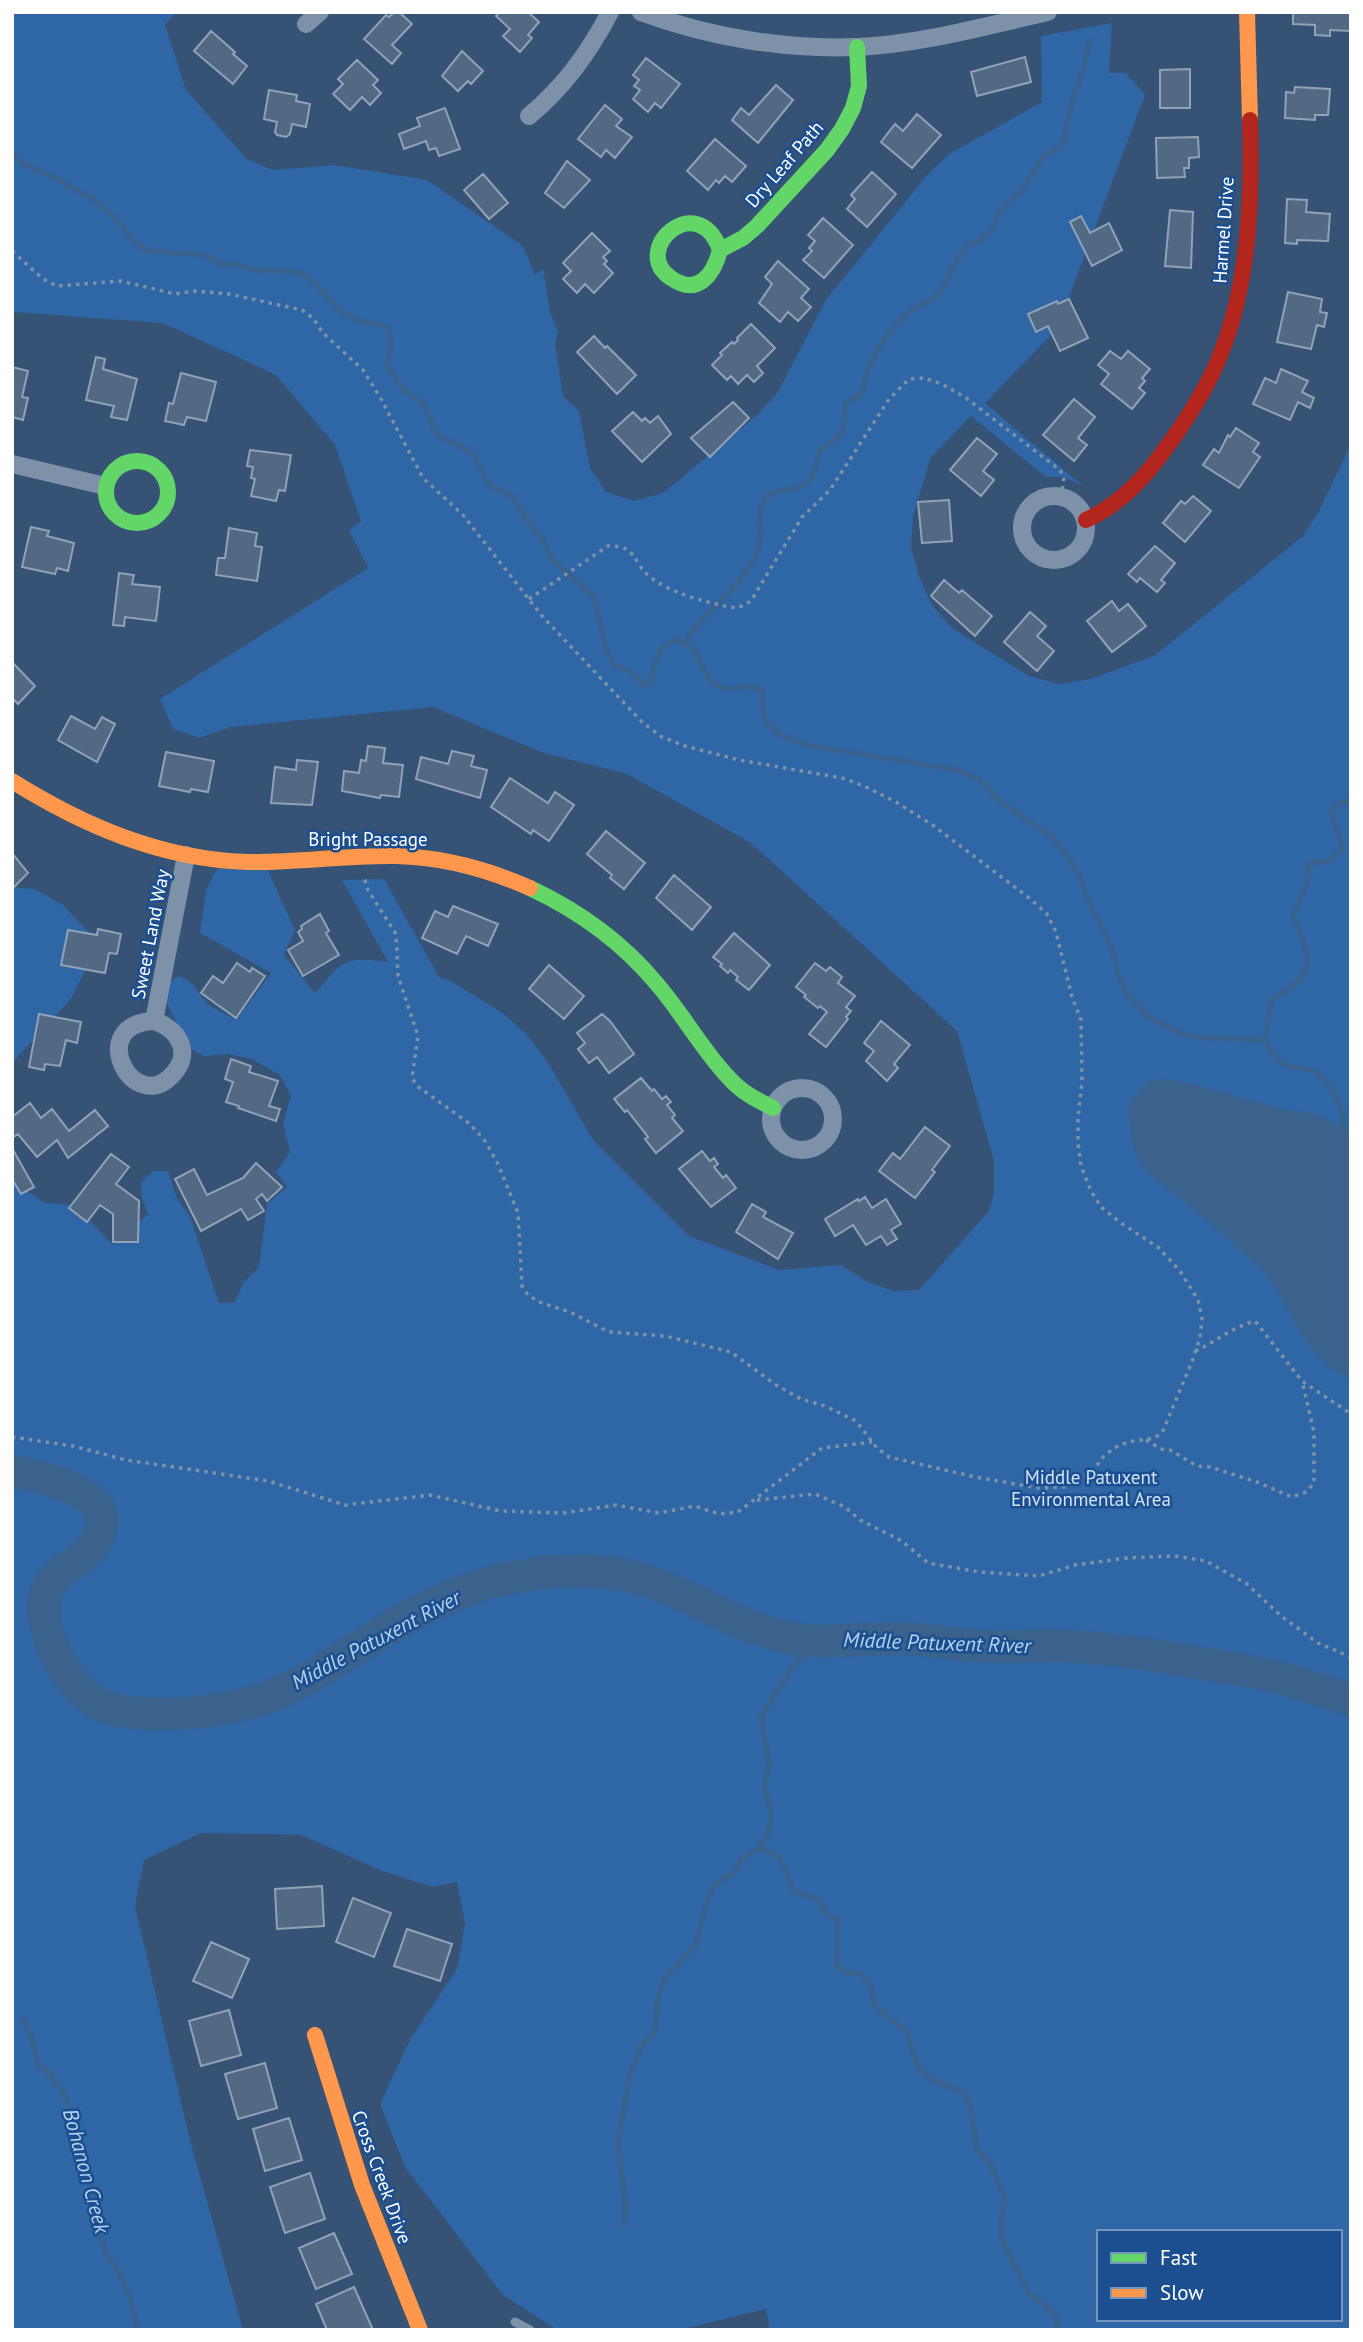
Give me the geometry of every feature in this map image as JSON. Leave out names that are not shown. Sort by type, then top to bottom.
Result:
[{"type":"street","points":[[306,24],[320,12]]},
{"type":"street","points":[[529,116],[554,94],[580,63],[596,41],[610,12]]},
{"type":"street","points":[[641,12],[670,23],[746,38],[811,46],[857,47],[957,33],[1048,12]]},
{"type":"street","name":"Harmel Drive","points":[[1086,520],[1108,511],[1129,494],[1175,439],[1206,388],[1229,336],[1243,279],[1250,210],[1247,12]]},
{"type":"street","name":"Dry Leaf Path","points":[[720,250],[743,238],[757,226],[827,150],[842,129],[853,108],[859,86],[857,47]]},
{"type":"street","points":[[12,464],[106,486]]},
{"type":"street","points":[[1061,496],[1072,501],[1082,510],[1086,520],[1083,542],[1070,556],[1054,560],[1035,554],[1027,545],[1022,531],[1027,509],[1041,498],[1061,496]]},
{"type":"street","name":"Bright Passage","points":[[12,781],[61,812],[142,845],[186,855],[225,860],[421,857],[459,863],[521,883],[552,898],[608,936],[632,956],[729,1079],[747,1094],[773,1108]]},
{"type":"street","name":"Sweet Land Way","points":[[155,1021],[186,855]]},
{"type":"street","name":"Cross Creek Drive","points":[[316,2035],[331,2095],[353,2164],[420,2330]]},
{"type":"lane","points":[[515,2322],[530,2330]]},
{"type":"path","points":[[12,251],[43,279],[57,286],[121,281],[175,294],[195,290],[229,293],[302,310],[313,318],[322,332],[362,370],[380,397],[423,478],[463,516],[566,643],[628,708],[662,737],[739,760],[842,778],[864,786],[934,826],[1047,914],[1056,932],[1072,997],[1081,1020],[1082,1083],[1078,1143],[1082,1166],[1091,1191],[1101,1207],[1159,1248],[1188,1282],[1198,1300],[1202,1318],[1195,1351],[1169,1419],[1155,1438],[1128,1442],[1114,1448],[1091,1472],[1065,1487],[1039,1488],[1000,1482],[889,1457],[872,1442],[856,1420],[825,1406],[800,1399],[776,1385],[732,1352],[665,1336],[609,1332],[528,1295],[522,1286],[518,1213],[510,1189],[485,1140],[470,1125],[417,1086],[412,1078],[418,1036],[398,976],[396,934],[368,890],[363,858]]},
{"type":"path","points":[[529,599],[608,546],[620,545],[629,549],[648,576],[671,589],[729,607],[738,608],[751,601],[802,517],[830,490],[889,399],[909,379],[924,378],[942,384],[966,398],[1059,470],[1064,477],[1061,496]]},
{"type":"path","points":[[1195,1351],[1211,1344],[1239,1325],[1255,1321],[1303,1381],[1351,1414]]},
{"type":"path","points":[[1146,1440],[1197,1466],[1257,1482],[1292,1497],[1299,1495],[1314,1483],[1315,1460],[1314,1432],[1303,1381]]},
{"type":"path","points":[[12,1437],[73,1446],[126,1461],[268,1481],[345,1505],[430,1495],[501,1511],[563,1513],[616,1505],[659,1513],[695,1506],[719,1514],[738,1513],[822,1448],[872,1442]]},
{"type":"path","points":[[755,1500],[815,1494],[845,1507],[860,1520],[902,1541],[928,1563],[979,1572],[1039,1576],[1075,1565],[1127,1558],[1175,1556],[1206,1561],[1247,1584],[1281,1616],[1318,1643],[1351,1657]]},
{"type":"green space","name":"Middle Patuxent Environmental Area","points":[[12,12],[176,12],[165,25],[186,90],[247,159],[273,170],[334,165],[427,180],[523,246],[535,275],[543,268],[550,312],[558,332],[555,344],[563,396],[579,411],[590,468],[606,492],[635,501],[663,493],[757,415],[778,392],[826,300],[927,175],[949,154],[1042,102],[1041,36],[1112,23],[1109,73],[1126,73],[1145,95],[1057,329],[985,403],[1083,486],[1064,477],[1046,477],[971,416],[931,457],[913,516],[911,547],[919,576],[932,605],[952,628],[1029,676],[1060,684],[1090,679],[1154,656],[1303,536],[1319,511],[1351,444],[1351,2330],[770,2330],[766,2309],[679,2330],[557,2330],[503,2295],[405,2167],[380,2104],[411,2038],[457,1969],[465,1923],[457,1882],[433,1887],[382,1871],[301,1835],[201,1833],[144,1860],[135,1906],[190,2140],[243,2330],[12,2330],[12,1181],[45,1203],[75,1205],[113,1245],[148,1214],[142,1198],[141,1182],[153,1171],[168,1171],[177,1199],[190,1216],[219,1303],[235,1302],[243,1283],[259,1267],[267,1204],[287,1187],[276,1172],[290,1152],[283,1123],[291,1096],[280,1075],[252,1059],[228,1054],[203,1056],[187,1046],[164,997],[168,983],[179,976],[192,983],[207,1004],[236,1020],[271,973],[200,933],[206,890],[217,869],[265,864],[295,930],[284,955],[315,993],[332,973],[352,960],[388,962],[342,880],[384,879],[439,977],[451,981],[504,1014],[526,1034],[547,1061],[593,1140],[689,1236],[779,1270],[841,1265],[866,1281],[893,1291],[919,1290],[989,1211],[994,1193],[994,1161],[957,1031],[751,843],[627,774],[544,753],[433,707],[230,727],[199,738],[173,729],[160,699],[368,568],[349,530],[361,521],[335,445],[276,375],[163,323],[12,312]]},
{"type":"green space","points":[[12,887],[35,889],[63,905],[99,943],[71,999],[12,1063]]},
{"type":"shaded area","points":[[1167,1079],[1206,1087],[1281,1109],[1314,1113],[1351,1131],[1351,1378],[1337,1372],[1313,1350],[1261,1269],[1148,1173],[1138,1158],[1132,1140],[1129,1102],[1149,1081]]},
{"type":"building","points":[[394,12],[399,12],[412,24],[392,45],[401,53],[392,64],[364,39],[386,15],[389,17]]},
{"type":"building","points":[[500,12],[528,12],[539,22],[528,35],[532,38],[520,52],[503,36],[510,29],[496,16]]},
{"type":"building","points":[[1293,12],[1351,12],[1350,31],[1330,30],[1330,36],[1315,35],[1315,25],[1293,24]]},
{"type":"building","points":[[211,31],[247,66],[233,84],[194,51]]},
{"type":"building","points":[[462,51],[483,71],[471,84],[468,81],[458,91],[442,76]]},
{"type":"building","points":[[1025,57],[1031,82],[977,96],[971,72]]},
{"type":"building","points":[[646,58],[680,84],[661,108],[655,103],[648,112],[633,99],[640,90],[634,86],[639,80],[633,75]]},
{"type":"building","points":[[357,60],[378,80],[373,85],[381,93],[370,105],[362,97],[350,110],[333,94],[343,84],[338,79]]},
{"type":"building","points":[[1190,69],[1190,108],[1160,108],[1160,70]]},
{"type":"building","points":[[776,85],[793,100],[758,143],[732,120],[741,108],[749,115]]},
{"type":"building","points":[[1295,87],[1330,89],[1328,115],[1315,115],[1315,120],[1285,118],[1286,92],[1294,93]]},
{"type":"building","points":[[269,90],[297,95],[296,101],[310,104],[306,127],[292,124],[290,134],[286,137],[277,135],[277,122],[264,119]]},
{"type":"building","points":[[605,105],[622,119],[616,126],[632,137],[615,158],[606,150],[601,157],[578,139]]},
{"type":"building","points":[[445,108],[460,149],[439,156],[436,148],[429,150],[426,141],[404,149],[399,134],[420,126],[417,118]]},
{"type":"building","points":[[917,114],[941,135],[912,168],[881,142],[895,124],[903,131]]},
{"type":"building","points":[[1198,137],[1199,157],[1189,158],[1189,168],[1184,168],[1185,177],[1157,178],[1156,138]]},
{"type":"building","points":[[715,139],[746,166],[732,182],[725,176],[719,183],[716,180],[708,190],[687,171]]},
{"type":"building","points":[[567,161],[590,180],[564,208],[545,193]]},
{"type":"building","points":[[872,172],[896,194],[867,227],[847,209],[855,199],[851,195]]},
{"type":"building","points":[[483,174],[508,203],[489,219],[464,190]]},
{"type":"building","points":[[1287,199],[1307,200],[1306,212],[1330,214],[1328,241],[1297,240],[1297,244],[1285,243]]},
{"type":"building","points":[[1170,210],[1193,212],[1191,268],[1165,266]]},
{"type":"building","points":[[1081,216],[1090,233],[1109,223],[1122,250],[1092,266],[1070,222]]},
{"type":"building","points":[[823,218],[853,245],[824,278],[803,260],[812,251],[809,248],[815,241],[808,235]]},
{"type":"building","points":[[592,233],[610,251],[603,257],[607,261],[604,264],[613,273],[594,293],[585,284],[577,293],[563,279],[571,271],[563,263]]},
{"type":"building","points":[[778,261],[809,289],[801,298],[811,307],[798,321],[788,312],[780,322],[759,303],[772,284],[765,277]]},
{"type":"building","points":[[1288,292],[1322,299],[1320,312],[1327,313],[1324,327],[1317,325],[1311,349],[1277,342]]},
{"type":"building","points":[[1069,299],[1088,338],[1060,351],[1048,326],[1036,332],[1028,314],[1057,301],[1058,304]]},
{"type":"building","points":[[751,324],[775,348],[757,366],[763,373],[754,382],[747,375],[738,384],[731,376],[727,380],[712,365],[722,355],[720,353],[732,342],[734,344]]},
{"type":"building","points":[[594,336],[636,375],[617,394],[577,352]]},
{"type":"building","points":[[1110,351],[1121,359],[1128,351],[1150,369],[1142,378],[1145,381],[1139,388],[1145,393],[1132,409],[1101,384],[1109,374],[1098,365]]},
{"type":"building","points":[[96,357],[105,359],[103,369],[137,379],[127,420],[111,417],[114,406],[86,400]]},
{"type":"building","points":[[12,367],[28,371],[22,397],[28,398],[23,420],[12,417]]},
{"type":"building","points":[[1281,369],[1308,381],[1302,392],[1314,398],[1310,408],[1298,402],[1290,420],[1253,404],[1265,378],[1276,383]]},
{"type":"building","points":[[181,373],[216,382],[206,421],[187,417],[184,425],[165,421],[169,403],[173,404]]},
{"type":"building","points":[[1074,399],[1095,417],[1078,438],[1087,445],[1074,461],[1043,435]]},
{"type":"building","points":[[733,402],[749,418],[710,457],[691,438]]},
{"type":"building","points":[[633,412],[642,421],[645,418],[650,423],[658,416],[671,434],[642,462],[612,431]]},
{"type":"building","points":[[1236,428],[1259,443],[1253,452],[1260,457],[1239,488],[1203,465],[1214,449],[1219,453],[1228,435],[1230,437]]},
{"type":"building","points":[[977,438],[997,454],[983,471],[994,480],[981,496],[950,470]]},
{"type":"building","points":[[250,450],[291,455],[285,491],[279,490],[276,501],[251,496],[255,479],[251,478],[253,467],[247,466]]},
{"type":"building","points":[[1193,496],[1211,511],[1185,542],[1163,523],[1181,501],[1185,504]]},
{"type":"building","points":[[949,500],[952,541],[922,543],[918,502]]},
{"type":"building","points":[[31,527],[49,531],[47,536],[74,543],[68,571],[57,568],[55,574],[22,567]]},
{"type":"building","points":[[229,528],[257,533],[255,546],[262,547],[257,581],[216,575],[218,558],[225,558]]},
{"type":"building","points":[[1155,546],[1175,563],[1161,580],[1165,583],[1157,592],[1140,578],[1137,582],[1128,574]]},
{"type":"building","points":[[119,573],[134,575],[132,584],[160,587],[156,621],[125,617],[124,626],[113,625]]},
{"type":"building","points":[[944,580],[959,593],[962,590],[992,616],[975,636],[931,596]]},
{"type":"building","points":[[1112,601],[1119,611],[1128,604],[1146,626],[1112,652],[1087,621]]},
{"type":"building","points":[[1030,612],[1046,626],[1037,636],[1054,651],[1037,671],[1004,642]]},
{"type":"building","points":[[12,662],[35,686],[18,704],[12,698]]},
{"type":"building","points":[[71,716],[95,729],[102,717],[115,724],[97,762],[58,740]]},
{"type":"building","points":[[368,746],[385,748],[383,763],[403,765],[399,797],[381,795],[380,798],[342,791],[344,771],[359,773],[361,760],[366,761]]},
{"type":"building","points":[[452,751],[474,756],[471,766],[487,770],[480,798],[416,779],[421,757],[448,764]]},
{"type":"building","points":[[166,752],[214,761],[208,792],[191,789],[190,792],[159,786]]},
{"type":"building","points":[[297,760],[318,762],[312,805],[271,803],[275,767],[296,770]]},
{"type":"building","points":[[510,778],[548,803],[555,792],[574,805],[549,841],[533,830],[531,834],[491,807]]},
{"type":"building","points":[[606,831],[645,863],[624,889],[587,854]]},
{"type":"building","points":[[12,853],[28,873],[12,889]]},
{"type":"building","points":[[674,875],[711,907],[692,930],[656,898]]},
{"type":"building","points":[[453,906],[498,924],[488,946],[466,936],[457,954],[422,938],[435,911],[448,917]]},
{"type":"building","points":[[320,914],[329,931],[326,933],[339,955],[303,976],[288,950],[303,941],[298,932],[302,929],[301,926]]},
{"type":"building","points":[[98,929],[121,934],[117,954],[109,953],[105,973],[61,965],[68,930],[97,935]]},
{"type":"building","points":[[734,933],[770,965],[749,990],[736,980],[738,977],[730,970],[728,973],[713,957]]},
{"type":"building","points":[[237,963],[250,972],[252,968],[265,976],[236,1018],[201,993],[213,976],[223,983]]},
{"type":"building","points":[[815,963],[826,971],[830,967],[842,977],[838,983],[855,996],[846,1007],[851,1011],[846,1017],[848,1019],[826,1047],[809,1034],[827,1012],[804,997],[806,995],[796,987]]},
{"type":"building","points":[[549,965],[584,996],[564,1019],[529,989]]},
{"type":"building","points":[[39,1014],[81,1022],[77,1043],[66,1040],[60,1066],[45,1064],[44,1070],[29,1067]]},
{"type":"building","points":[[602,1014],[634,1054],[609,1073],[597,1057],[589,1063],[578,1049],[585,1043],[577,1033]]},
{"type":"building","points":[[881,1021],[910,1045],[894,1064],[898,1068],[887,1081],[866,1061],[874,1051],[864,1043]]},
{"type":"building","points":[[231,1059],[251,1066],[249,1072],[278,1081],[269,1106],[280,1109],[276,1121],[226,1102],[233,1082],[225,1079]]},
{"type":"building","points":[[641,1078],[662,1099],[666,1096],[671,1102],[667,1105],[675,1115],[672,1118],[683,1131],[656,1153],[645,1139],[648,1137],[627,1110],[625,1112],[614,1099]]},
{"type":"building","points":[[30,1103],[41,1118],[52,1109],[69,1131],[95,1110],[108,1126],[68,1158],[57,1140],[37,1157],[18,1134],[12,1138],[12,1117]]},
{"type":"building","points":[[925,1127],[950,1146],[915,1198],[879,1171],[893,1153],[900,1159]]},
{"type":"building","points":[[12,1148],[34,1187],[21,1194],[12,1179]]},
{"type":"building","points":[[702,1151],[710,1161],[714,1158],[718,1164],[714,1167],[723,1178],[726,1175],[736,1188],[711,1207],[679,1169]]},
{"type":"building","points":[[111,1154],[129,1167],[116,1184],[139,1201],[138,1242],[113,1242],[113,1214],[100,1205],[87,1222],[69,1208]]},
{"type":"building","points":[[256,1163],[282,1187],[267,1201],[262,1194],[256,1199],[264,1211],[248,1220],[241,1209],[201,1231],[175,1179],[194,1169],[207,1195],[243,1178]]},
{"type":"building","points":[[865,1197],[872,1208],[886,1199],[901,1224],[891,1230],[897,1239],[887,1245],[881,1236],[866,1245],[853,1225],[835,1236],[825,1219]]},
{"type":"building","points":[[752,1204],[766,1212],[763,1217],[793,1233],[778,1259],[736,1232]]},
{"type":"building","points":[[322,1886],[324,1926],[277,1929],[275,1889]]},
{"type":"building","points":[[353,1898],[391,1913],[374,1957],[336,1942]]},
{"type":"building","points":[[407,1929],[452,1944],[440,1981],[394,1966]]},
{"type":"building","points":[[211,1942],[249,1959],[232,1998],[193,1981]]},
{"type":"building","points":[[229,2010],[241,2055],[201,2066],[189,2021]]},
{"type":"building","points":[[265,2063],[277,2108],[238,2119],[225,2074]]},
{"type":"building","points":[[289,2118],[302,2160],[265,2171],[253,2129]]},
{"type":"building","points":[[310,2173],[325,2219],[285,2233],[270,2187]]},
{"type":"building","points":[[334,2233],[352,2274],[316,2289],[299,2248]]},
{"type":"building","points":[[354,2287],[373,2330],[327,2330],[316,2304]]},
{"type":"waterway","points":[[687,643],[689,634],[737,584],[753,562],[760,544],[760,514],[764,500],[776,491],[800,487],[813,477],[819,452],[843,432],[846,402],[863,392],[867,370],[881,344],[899,321],[934,298],[969,244],[979,241],[991,231],[1000,213],[1013,197],[1022,191],[1042,158],[1056,149],[1064,139],[1089,40]]},
{"type":"waterway","points":[[12,154],[22,163],[96,201],[116,219],[134,241],[148,251],[206,255],[219,264],[237,264],[254,270],[300,272],[342,312],[363,322],[388,328],[391,344],[387,368],[405,390],[424,405],[434,429],[440,436],[466,449],[475,457],[487,481],[493,487],[514,497],[519,509],[542,538],[552,560],[594,597],[607,653],[614,665],[628,670],[645,685],[650,683],[659,653],[674,639],[696,653],[708,677],[720,687],[750,687],[762,690],[767,724],[780,734],[806,745],[958,770],[979,779],[1002,803],[1052,837],[1065,852],[1079,875],[1112,948],[1118,974],[1126,992],[1146,1015],[1184,1035],[1264,1040],[1282,1063],[1313,1071],[1328,1084],[1341,1108],[1341,1131]]},
{"type":"waterway","points":[[1264,1040],[1272,999],[1297,982],[1307,965],[1304,945],[1293,916],[1308,880],[1307,868],[1314,862],[1329,861],[1341,850],[1332,810],[1342,802],[1351,800]]},
{"type":"waterway","name":"Middle Patuxent River","points":[[12,1471],[64,1484],[94,1502],[101,1515],[101,1530],[91,1548],[58,1575],[49,1586],[45,1595],[44,1615],[53,1646],[71,1679],[91,1699],[116,1710],[177,1714],[220,1709],[260,1700],[298,1684],[392,1627],[466,1590],[505,1579],[570,1571],[604,1572],[656,1584],[750,1626],[789,1638],[819,1641],[897,1638],[978,1646],[1107,1649],[1259,1673],[1351,1700]]},
{"type":"waterway","points":[[624,2225],[625,2204],[618,2142],[630,2075],[641,2047],[655,2031],[658,1996],[666,1977],[696,1945],[706,1904],[714,1885],[735,1872],[740,1860],[759,1848],[768,1835],[771,1820],[764,1791],[769,1763],[761,1718],[781,1684],[814,1639]]},
{"type":"waterway","points":[[759,1848],[778,1858],[793,1891],[817,1899],[826,1914],[837,1919],[837,1966],[848,1974],[858,1972],[871,1984],[874,2005],[907,2032],[913,2055],[922,2072],[933,2080],[962,2092],[970,2106],[977,2150],[991,2165],[1005,2197],[1001,2220],[1002,2240],[1029,2293],[1056,2316],[1059,2330]]},
{"type":"waterway","name":"Bohanon Creek","points":[[23,2019],[33,2041],[38,2064],[61,2089],[73,2114],[78,2158],[90,2179],[96,2200],[94,2219],[107,2255],[120,2273],[130,2298],[138,2330]]},
{"type":"traffic: fast","points":[[720,250],[714,267],[697,284],[681,283],[671,278],[660,266],[658,253],[662,240],[672,230],[684,224],[697,224],[710,232],[720,250],[743,238],[827,150],[853,108],[859,86],[857,47]]},
{"type":"traffic: fast","points":[[131,461],[143,461],[159,470],[166,480],[168,492],[166,504],[159,514],[143,523],[131,523],[120,518],[111,509],[106,498],[106,486],[111,475],[120,466],[131,461]]},
{"type":"traffic: fast","points":[[530,888],[583,918],[630,955],[666,996],[729,1078],[744,1092],[773,1108]]},
{"type":"traffic: slow","points":[[1247,12],[1250,120]]},
{"type":"traffic: slow","points":[[12,781],[95,826],[154,847],[184,854],[247,862],[413,857],[464,865],[530,888]]},
{"type":"traffic: slow","points":[[315,2035],[362,2185],[420,2330]]},
{"type":"traffic: jam","points":[[1086,520],[1123,496],[1153,465],[1192,409],[1216,365],[1231,325],[1243,267],[1249,208],[1250,120]]}]
